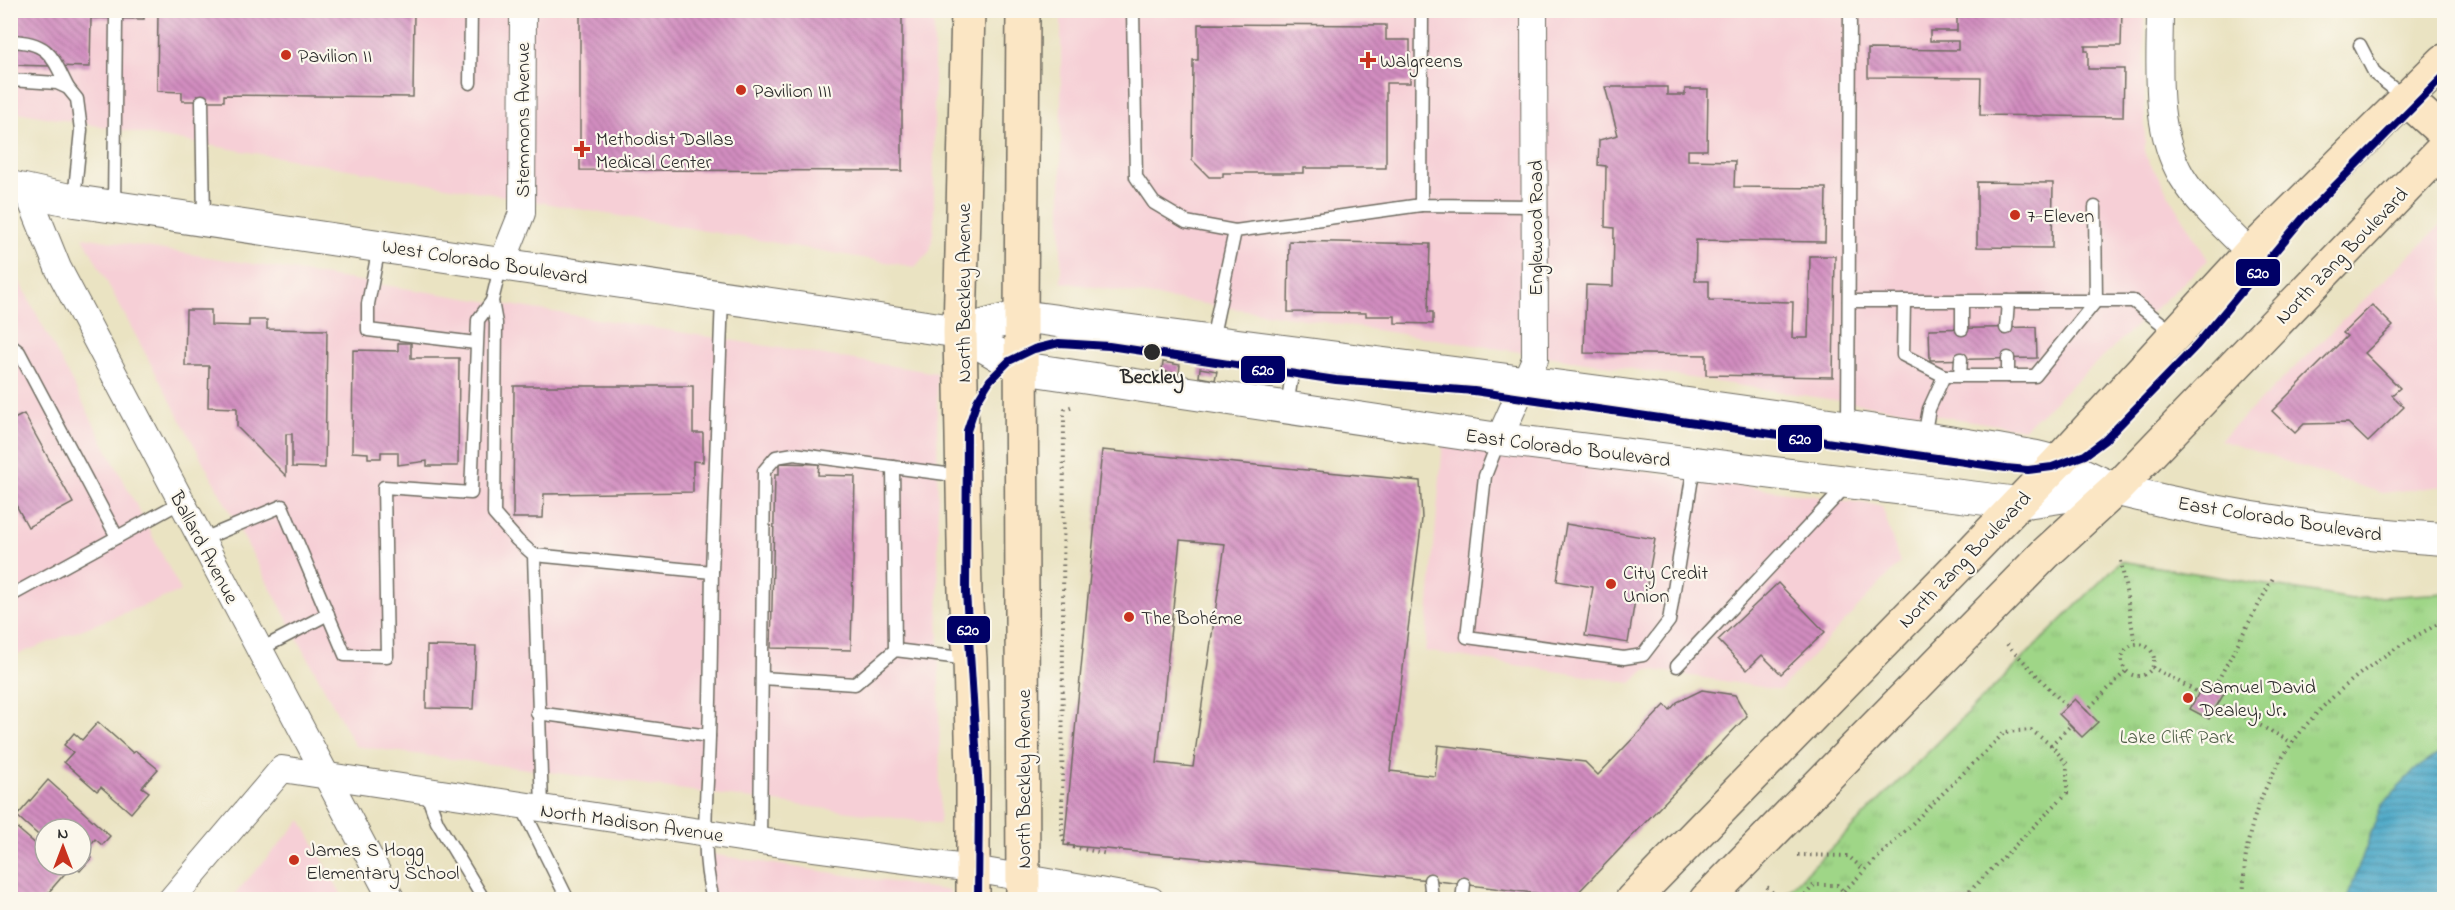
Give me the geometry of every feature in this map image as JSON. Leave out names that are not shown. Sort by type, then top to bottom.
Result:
[{"type":"main road","name":"North Beckley Avenue","points":[[968,10],[960,332],[965,593],[970,659],[973,884]]},
{"type":"main road","name":"North Beckley Avenue","points":[[1023,10],[1023,889]]},
{"type":"main road","name":"North Zang Boulevard","points":[[1632,900],[2057,463],[2250,253],[2445,61]]},
{"type":"main road","points":[[2405,98],[2445,133]]},
{"type":"main road","name":"North Zang Boulevard","points":[[1706,900],[2046,554],[2116,489],[2445,148]]},
{"type":"street","name":"Stemmons Avenue","points":[[502,263],[522,213],[523,10]]},
{"type":"street","name":"Englewood Road","points":[[1499,439],[1535,359],[1534,10]]},
{"type":"street","points":[[2160,10],[2161,109],[2170,151],[2183,178],[2201,201],[2250,253]]},
{"type":"street","name":"West Colorado Boulevard","points":[[16,193],[960,332],[1022,368]]},
{"type":"street","name":"Ballard Avenue","points":[[16,193],[58,268],[392,900]]},
{"type":"street","name":"West Colorado Boulevard","points":[[960,332],[1022,316]]},
{"type":"street","name":"East Colorado Boulevard","points":[[1022,316],[1924,438],[2057,463],[2116,489],[2178,503],[2325,529],[2445,539]]},
{"type":"street","name":"East Colorado Boulevard","points":[[1022,368],[1499,439],[2018,503],[2116,489]]},
{"type":"street","name":"North Madison Avenue","points":[[171,900],[282,769],[760,841],[973,884],[1151,900]]},
{"type":"lane","points":[[470,83],[471,10]]},
{"type":"lane","points":[[1133,10],[1136,177],[1154,203],[1186,222],[1236,231],[1421,205],[1535,206]]},
{"type":"lane","points":[[1421,205],[1422,10]]},
{"type":"lane","points":[[1848,428],[1850,10]]},
{"type":"lane","points":[[114,207],[116,19]]},
{"type":"lane","points":[[10,41],[30,41],[51,54],[68,88],[77,99],[81,130],[74,201]]},
{"type":"lane","points":[[2360,45],[2375,74],[2405,98]]},
{"type":"lane","points":[[10,80],[57,83],[68,88]]},
{"type":"lane","points":[[202,101],[204,221]]},
{"type":"lane","points":[[1904,301],[1903,356],[1944,376],[2035,376],[2096,301],[2096,207]]},
{"type":"lane","points":[[1211,342],[1236,231]]},
{"type":"lane","points":[[379,245],[368,304],[368,330],[477,343]]},
{"type":"lane","points":[[201,540],[282,506],[345,655],[387,656],[384,487],[471,493],[478,320],[492,301],[502,263]]},
{"type":"lane","points":[[713,900],[707,878],[704,832],[722,297]]},
{"type":"lane","points":[[492,301],[496,323],[494,514],[534,555],[712,572]]},
{"type":"lane","points":[[1849,301],[2133,301],[2176,335]]},
{"type":"lane","points":[[1962,301],[1962,329]]},
{"type":"lane","points":[[2006,328],[2008,301]]},
{"type":"lane","points":[[10,345],[19,352],[117,537]]},
{"type":"lane","points":[[1287,407],[1295,352]]},
{"type":"lane","points":[[2008,358],[2008,376]]},
{"type":"lane","points":[[1960,376],[1961,359]]},
{"type":"lane","points":[[1924,438],[1929,409],[1944,376]]},
{"type":"lane","points":[[1499,439],[1485,476],[1467,637],[1624,658],[1643,655],[1669,621],[1694,463]]},
{"type":"lane","points":[[760,841],[764,471],[776,457],[794,454],[964,476]]},
{"type":"lane","points":[[893,467],[895,650]]},
{"type":"lane","points":[[1677,666],[1851,481]]},
{"type":"lane","points":[[10,596],[181,502]]},
{"type":"lane","points":[[534,555],[537,713],[532,807],[568,900]]},
{"type":"lane","points":[[259,650],[328,614]]},
{"type":"lane","points":[[762,678],[855,684],[895,650],[970,659]]},
{"type":"lane","points":[[537,713],[709,736]]},
{"type":"lane","points":[[426,790],[437,822],[484,900]]},
{"type":"lane","points":[[1430,880],[1432,900]]},
{"type":"lane","points":[[1462,900],[1464,884]]},
{"type":"path","points":[[1077,407],[1065,409],[1064,415],[1062,833],[1064,842],[1071,847],[1108,854]]},
{"type":"path","points":[[2121,561],[2135,644]]},
{"type":"path","points":[[2215,686],[2274,576]]},
{"type":"path","points":[[2244,900],[2243,877],[2246,845],[2254,817],[2291,742],[2343,688],[2386,654],[2445,621]]},
{"type":"path","points":[[2007,644],[2067,706]]},
{"type":"path","points":[[2135,644],[2149,649],[2153,658],[2152,667],[2140,675],[2126,670],[2122,657],[2127,649],[2135,644]]},
{"type":"path","points":[[2152,667],[2199,693]]},
{"type":"path","points":[[2086,711],[2126,670]]},
{"type":"path","points":[[2218,703],[2291,742]]},
{"type":"path","points":[[2051,745],[2070,726]]},
{"type":"path","points":[[1844,891],[2005,732],[2031,730],[2051,745],[2067,764],[2067,794],[1961,900]]},
{"type":"path","points":[[1798,855],[1848,856],[1864,870]]},
{"type":"path","points":[[1801,900],[1814,885],[1837,885],[1852,900]]},
{"type":"path","points":[[1767,887],[1780,900]]},
{"type":"shaded area","name":"Methodist Dallas Medical Center","points":[[10,11],[934,11],[934,230],[930,251],[915,267],[11,111]]},
{"type":"shaded area","points":[[1061,11],[2144,11],[2145,155],[2208,260],[2024,429],[1061,282]]},
{"type":"shaded area","points":[[2444,222],[2444,486],[2382,493],[2220,440]]},
{"type":"shaded area","points":[[83,237],[937,373],[940,824],[355,746]]},
{"type":"shaded area","points":[[10,263],[181,591],[11,657],[10,657]]},
{"type":"shaded area","points":[[1443,442],[1882,506],[1900,563],[1780,690],[1647,669],[1631,683],[1425,651]]},
{"type":"shaded area","name":"James S Hogg Elementary School","points":[[301,820],[344,899],[230,899]]},
{"type":"shaded area","points":[[697,852],[950,891],[950,899],[713,899]]},
{"type":"green space","name":"Lake Cliff Park","points":[[2121,561],[2352,599],[2444,593],[2444,899],[1779,900]]},
{"type":"water","points":[[2444,750],[2444,899],[2347,899],[2381,806],[2416,769]]},
{"type":"building","points":[[10,10],[144,10],[144,19],[91,18],[90,67],[10,65]]},
{"type":"building","name":"Pavilion II","points":[[158,10],[414,10],[413,97],[224,95],[224,101],[182,101],[182,92],[157,91]]},
{"type":"building","name":"Pavilion III","points":[[580,10],[902,10],[902,171],[580,170]]},
{"type":"building","points":[[1983,10],[2122,10],[2121,46],[2085,46],[2085,51],[2088,51],[2088,69],[2124,69],[2123,117],[1980,115],[1981,78],[1868,77],[1868,49],[1958,50],[1958,41],[1930,41],[1930,31],[1957,31],[1957,15],[1983,15]]},
{"type":"building","name":"Walgreens","points":[[1198,24],[1386,25],[1386,40],[1410,40],[1410,83],[1386,83],[1386,168],[1304,168],[1304,173],[1223,173],[1223,177],[1209,177],[1192,160],[1193,60],[1198,60]]},
{"type":"building","points":[[1605,87],[1667,87],[1667,95],[1685,95],[1685,89],[1708,89],[1707,150],[1688,150],[1688,160],[1735,161],[1734,187],[1826,188],[1825,242],[1696,240],[1695,281],[1709,281],[1709,300],[1793,302],[1792,338],[1808,338],[1810,256],[1835,256],[1833,377],[1706,375],[1706,355],[1584,353],[1586,285],[1613,286],[1614,228],[1605,227],[1606,166],[1598,165],[1599,140],[1618,135]]},
{"type":"building","name":"7-Eleven","points":[[1977,182],[2053,183],[2052,248],[1977,247]]},
{"type":"building","points":[[1289,241],[1430,244],[1428,312],[1433,312],[1433,324],[1395,323],[1395,316],[1366,316],[1366,313],[1288,312]]},
{"type":"building","points":[[2372,305],[2393,326],[2365,353],[2400,388],[2392,395],[2404,407],[2368,442],[2348,423],[2304,424],[2295,433],[2272,411],[2347,336],[2343,333]]},
{"type":"building","points":[[186,310],[211,310],[211,325],[249,326],[249,320],[267,320],[267,329],[327,330],[325,468],[292,467],[292,434],[286,434],[286,476],[237,427],[237,408],[208,407],[209,366],[185,366]]},
{"type":"building","points":[[2036,327],[2037,358],[1930,360],[1929,329]]},
{"type":"building","points":[[398,343],[411,343],[411,358],[459,358],[458,466],[427,466],[427,461],[398,465],[398,452],[381,452],[381,458],[368,458],[368,453],[352,452],[353,350],[398,351]]},
{"type":"building","points":[[1163,362],[1180,365],[1179,374],[1162,371]]},
{"type":"building","points":[[1200,368],[1217,371],[1215,380],[1199,377]]},
{"type":"building","points":[[514,386],[693,386],[693,433],[703,433],[703,462],[693,461],[693,492],[544,494],[543,518],[513,518]]},
{"type":"building","points":[[24,414],[73,503],[28,527],[10,494],[10,421]]},
{"type":"building","name":"The Bohéme","points":[[1102,450],[1420,481],[1422,519],[1390,771],[1435,776],[1438,745],[1585,762],[1598,775],[1665,705],[1670,710],[1677,702],[1702,690],[1735,695],[1747,716],[1573,898],[1430,880],[1064,845]],"holes":[[[1180,540],[1225,544],[1193,767],[1157,763]]]},
{"type":"building","points":[[779,463],[819,464],[818,475],[855,476],[851,650],[771,648],[775,474],[779,474]]},
{"type":"building","name":"City Credit Union","points":[[1566,524],[1655,539],[1645,596],[1636,594],[1628,643],[1585,636],[1593,587],[1557,581]]},
{"type":"building","points":[[1778,583],[1825,632],[1781,674],[1762,655],[1747,670],[1718,640]]},
{"type":"building","points":[[427,646],[476,647],[473,709],[426,708]]},
{"type":"building","points":[[2205,681],[2225,692],[2209,719],[2190,709]]},
{"type":"building","points":[[2075,699],[2098,722],[2082,737],[2059,714]]},
{"type":"building","points":[[98,722],[133,753],[136,751],[158,769],[142,787],[149,792],[131,813],[101,787],[97,791],[64,762],[73,752],[64,745],[74,733],[82,740]]},
{"type":"building","points":[[48,780],[89,817],[33,817],[33,830],[17,816]]},
{"type":"building","points":[[93,821],[110,836],[102,845],[95,839],[93,842]]},
{"type":"building","points":[[10,822],[33,842],[33,877],[62,877],[42,900],[13,900],[10,897]]},
{"type":"transit line","name":"620","points":[[978,900],[979,792],[966,592],[967,431],[977,401],[990,380],[1009,361],[1034,349],[1059,343],[1109,346],[1336,380],[1474,391],[2006,468],[2028,470],[2052,467],[2085,455],[2105,440],[2197,345],[2303,218],[2444,76]]},
{"type":"place","name":"Pavilion II","points":[[286,55]]},
{"type":"place","name":"Walgreens","points":[[1368,60]]},
{"type":"place","name":"Pavilion III","points":[[741,90]]},
{"type":"place","name":"Methodist Dallas Medical Center","points":[[582,149]]},
{"type":"place","name":"7-Eleven","points":[[2015,215]]},
{"type":"place","name":"Beckley","points":[[1152,352]]},
{"type":"place","name":"City Credit Union","points":[[1611,584]]},
{"type":"place","name":"The Bohéme","points":[[1129,617]]},
{"type":"place","name":"Samuel David Dealey, Jr.","points":[[2188,698]]},
{"type":"place","name":"James S Hogg Elementary School","points":[[294,860]]}]
